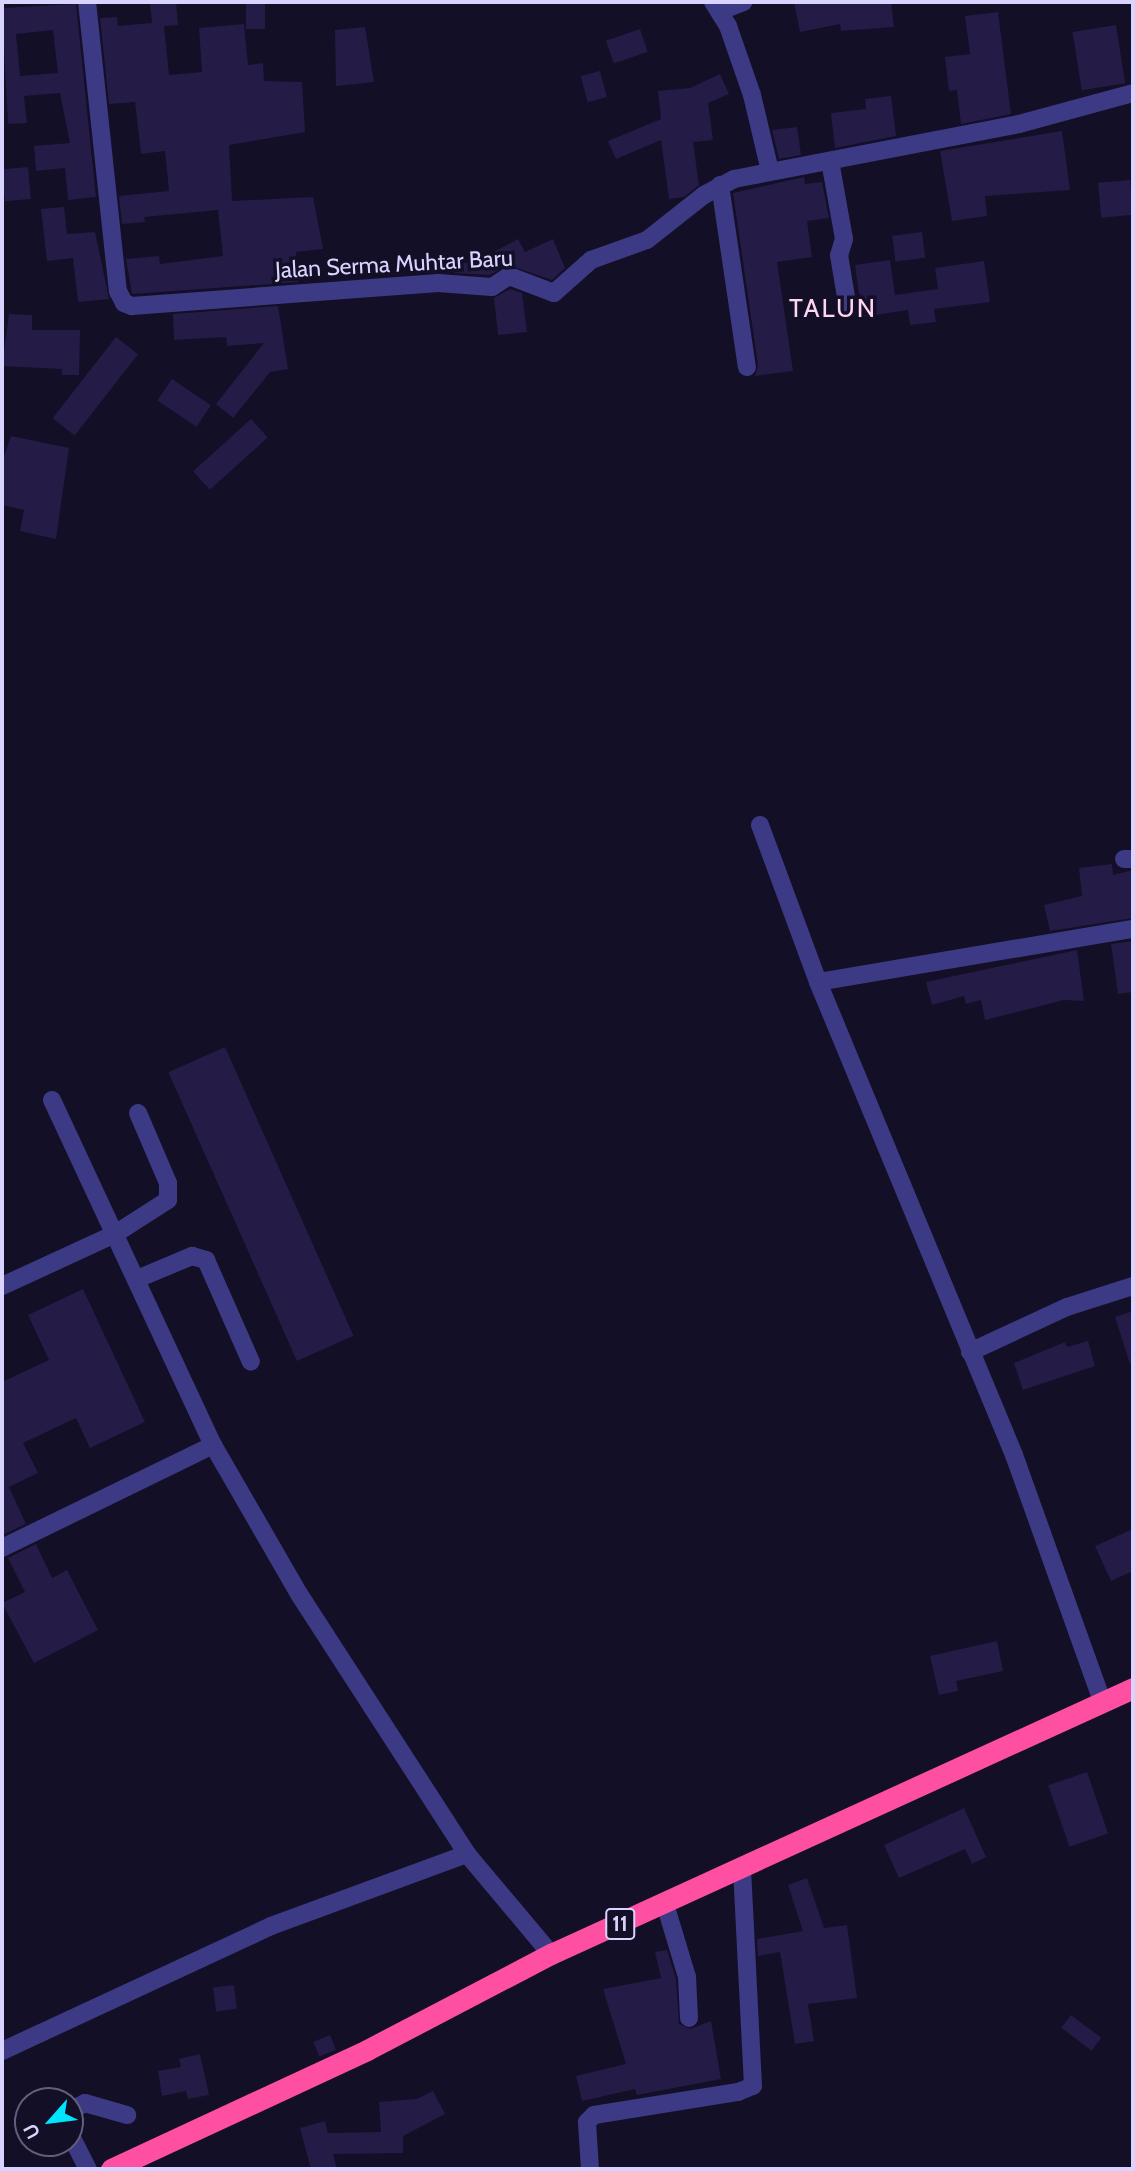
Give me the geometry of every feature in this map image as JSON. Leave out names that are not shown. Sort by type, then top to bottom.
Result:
[{"type":"highway","name":"11","points":[[115,2169],[367,2050],[551,1954],[665,1905],[1133,1688]]},
{"type":"street","name":"Jalan Serma Muhtar Baru","points":[[87,2],[118,291],[127,304],[438,283],[492,287],[509,276],[554,293],[591,260],[647,240],[720,185],[769,171],[1019,124],[1133,93]]},
{"type":"street","points":[[743,2],[717,6],[752,95],[769,171]]},
{"type":"street","points":[[830,161],[844,239],[839,256],[848,309]]},
{"type":"street","points":[[720,185],[747,367]]},
{"type":"street","points":[[760,825],[818,982],[1014,1455],[1103,1703]]},
{"type":"street","points":[[818,982],[1133,929]]},
{"type":"street","points":[[52,1100],[213,1445],[299,1594],[467,1854],[551,1954]]},
{"type":"street","points":[[2,1286],[115,1234],[163,1205],[170,1191],[138,1113]]},
{"type":"street","points":[[137,1279],[192,1256],[206,1260],[251,1362]]},
{"type":"street","points":[[970,1352],[1067,1307],[1133,1286]]},
{"type":"street","points":[[2,1548],[213,1445]]},
{"type":"street","points":[[2,2051],[271,1926],[467,1854]]},
{"type":"street","points":[[590,2169],[587,2122],[594,2115],[738,2092],[753,2086],[742,1868]]},
{"type":"street","points":[[665,1905],[687,1976],[689,2018]]},
{"type":"street","points":[[84,2103],[127,2115]]},
{"type":"building","points":[[150,2],[176,2],[178,25],[164,26],[169,75],[202,72],[199,28],[244,24],[248,65],[263,63],[264,81],[302,82],[305,132],[229,145],[232,201],[313,197],[323,249],[296,252],[298,282],[132,294],[126,259],[159,256],[160,264],[223,256],[218,210],[144,217],[145,222],[122,224],[119,196],[169,191],[165,151],[141,154],[135,102],[109,104],[100,18],[117,17],[118,26],[152,23]]},
{"type":"building","points":[[246,2],[265,2],[265,29],[246,29]]},
{"type":"building","points":[[794,2],[891,2],[894,27],[841,31],[840,24],[800,32]]},
{"type":"building","points":[[76,4],[96,197],[68,200],[65,168],[36,171],[34,146],[70,143],[60,93],[24,96],[27,123],[8,124],[2,8]],"holes":[[[53,30],[58,73],[20,76],[16,34]]]},
{"type":"building","points":[[998,12],[1011,114],[961,124],[957,90],[949,91],[945,57],[970,54],[965,16]]},
{"type":"building","points":[[1116,25],[1125,83],[1082,90],[1073,32]]},
{"type":"building","points":[[365,27],[374,82],[336,86],[335,30]]},
{"type":"building","points":[[640,29],[648,52],[614,63],[606,41]]},
{"type":"building","points":[[600,71],[607,97],[588,102],[581,76]]},
{"type":"building","points":[[720,74],[729,94],[708,103],[713,140],[693,142],[699,185],[684,197],[669,199],[661,140],[616,159],[608,141],[661,119],[658,91],[690,88]]},
{"type":"building","points":[[891,96],[896,136],[835,148],[831,113],[866,109],[865,99]]},
{"type":"building","points":[[797,127],[801,155],[779,159],[772,130]]},
{"type":"building","points":[[1062,131],[1070,190],[985,196],[987,216],[952,221],[940,151]]},
{"type":"building","points":[[28,167],[31,199],[5,201],[2,169]]},
{"type":"building","points":[[804,177],[805,184],[822,182],[829,218],[807,221],[812,257],[777,262],[793,371],[755,376],[758,365],[733,193]]},
{"type":"building","points":[[1130,180],[1133,215],[1101,218],[1098,183]]},
{"type":"building","points":[[64,207],[67,234],[95,232],[109,299],[78,302],[73,258],[47,261],[41,209]]},
{"type":"building","points":[[922,232],[925,258],[895,261],[892,236]]},
{"type":"building","points":[[518,239],[525,252],[553,239],[565,268],[552,280],[508,265],[489,275],[454,273],[455,262],[474,263]]},
{"type":"building","points":[[890,260],[895,295],[938,289],[935,268],[984,261],[990,302],[934,309],[936,322],[910,325],[908,310],[862,317],[855,265]]},
{"type":"building","points":[[510,289],[522,293],[527,332],[498,335],[494,298]]},
{"type":"building","points":[[278,306],[288,369],[270,372],[233,418],[216,404],[264,343],[227,346],[226,337],[174,340],[173,314]]},
{"type":"building","points":[[9,314],[32,315],[32,330],[80,330],[79,375],[62,375],[62,369],[2,366]]},
{"type":"building","points":[[116,337],[138,354],[75,435],[53,418]]},
{"type":"building","points":[[172,379],[211,405],[196,427],[157,401]]},
{"type":"building","points":[[251,419],[268,438],[210,490],[193,471]]},
{"type":"building","points":[[11,436],[69,448],[56,539],[20,531],[24,510],[2,505],[2,462]]},
{"type":"building","points":[[1112,864],[1113,875],[1133,870],[1133,918],[1050,931],[1044,905],[1082,896],[1079,868]]},
{"type":"building","points":[[1132,941],[1133,992],[1118,994],[1111,944]]},
{"type":"building","points":[[1077,950],[1084,1001],[1064,1000],[985,1020],[981,1000],[966,1004],[964,996],[932,1005],[926,982]]},
{"type":"building","points":[[225,1047],[354,1336],[297,1361],[168,1072]]},
{"type":"building","points":[[83,1289],[145,1422],[90,1448],[76,1418],[23,1443],[38,1473],[9,1487],[26,1524],[2,1535],[2,1382],[49,1360],[28,1315]]},
{"type":"building","points":[[1133,1311],[1133,1363],[1130,1364],[1115,1317]]},
{"type":"building","points":[[1088,1341],[1095,1366],[1023,1390],[1014,1363],[1065,1342],[1067,1347]]},
{"type":"building","points":[[1133,1529],[1133,1571],[1111,1581],[1095,1546]]},
{"type":"building","points":[[36,1544],[52,1578],[67,1570],[98,1630],[34,1663],[2,1603],[25,1592],[8,1558]]},
{"type":"building","points":[[997,1641],[1003,1671],[956,1681],[958,1691],[939,1695],[930,1656]]},
{"type":"building","points":[[1087,1772],[1108,1833],[1069,1847],[1048,1785]]},
{"type":"building","points":[[964,1808],[986,1857],[972,1864],[965,1849],[899,1878],[884,1845]]},
{"type":"building","points":[[807,1878],[824,1928],[847,1925],[857,1998],[808,2004],[814,2041],[795,2044],[780,1952],[758,1956],[757,1939],[803,1931],[788,1885]]},
{"type":"building","points":[[667,1950],[676,1979],[679,2024],[690,2029],[711,2021],[721,2079],[637,2095],[635,2089],[582,2101],[576,2076],[626,2064],[603,1989],[661,1978],[655,1952]]},
{"type":"building","points":[[234,1985],[237,2009],[216,2011],[213,1988]]},
{"type":"building","points":[[1071,2015],[1101,2038],[1092,2051],[1061,2028]]},
{"type":"building","points":[[330,2035],[336,2050],[319,2057],[313,2042]]},
{"type":"building","points":[[200,2054],[209,2095],[188,2099],[186,2091],[162,2096],[158,2071],[181,2067],[179,2059]]},
{"type":"building","points":[[433,2091],[445,2114],[403,2136],[403,2153],[333,2154],[337,2169],[311,2169],[300,2128],[325,2121],[328,2133],[381,2132],[379,2102],[417,2099]]},
{"type":"district","name":"TALUN","points":[[833,309]]}]
